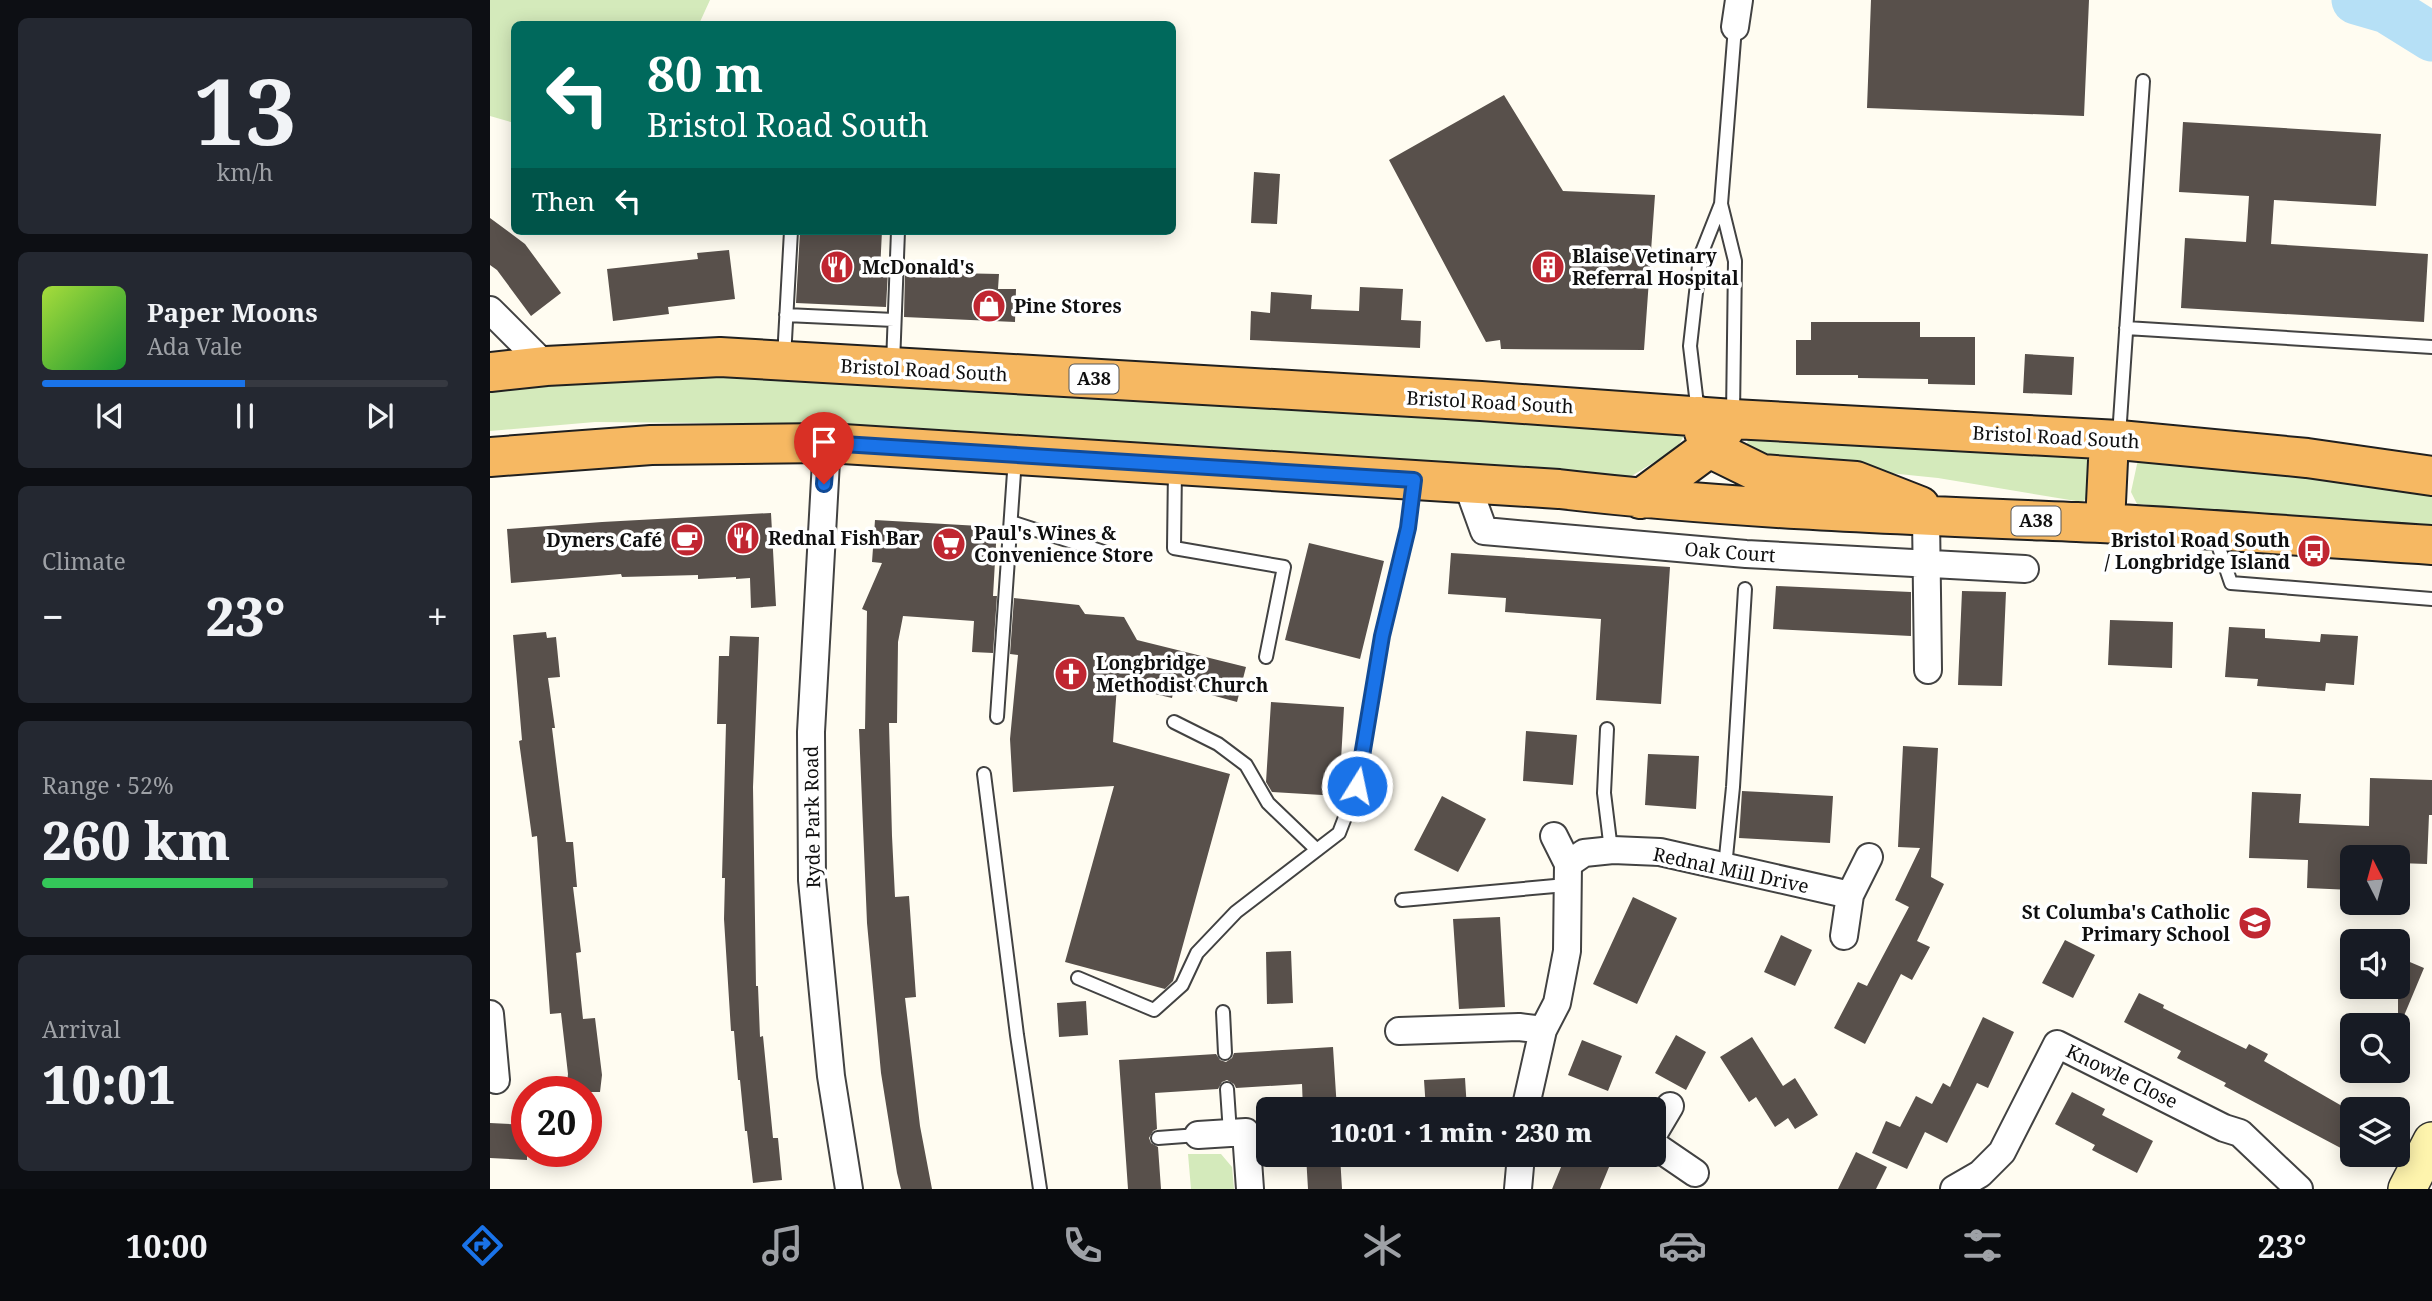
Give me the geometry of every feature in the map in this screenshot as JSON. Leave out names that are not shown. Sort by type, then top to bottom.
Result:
[{"type":"highway","name":"Bristol Road South","points":[[490,372],[546,366],[720,358],[784,361],[1714,428],[2114,440],[2307,458],[2432,475]]},
{"type":"highway","points":[[1640,499],[1714,428],[1762,474],[1856,481],[1937,518]]},
{"type":"highway","points":[[2105,523],[2114,440]]},
{"type":"highway","name":"A38","points":[[490,457],[651,445],[827,443],[1559,489],[1640,499],[1937,518],[2105,523],[2432,545]]},
{"type":"main road","points":[[2407,1189],[2432,1141]]},
{"type":"street","points":[[1735,27],[1739,0]]},
{"type":"street","points":[[490,310],[546,366]]},
{"type":"street","name":"Ryde Park Road","points":[[827,443],[811,732],[812,880],[831,1076],[849,1189]]},
{"type":"street","name":"Oak Court","points":[[1467,484],[1484,531],[1746,554],[2025,569]]},
{"type":"street","points":[[1928,670],[1928,565],[1937,518]]},
{"type":"street","points":[[1534,1097],[1543,1030],[1557,1003],[1567,951],[1567,875],[1554,836]]},
{"type":"street","name":"Rednal Mill Drive","points":[[1567,875],[1584,853],[1611,850],[1660,852],[1850,895]]},
{"type":"street","points":[[1844,936],[1850,895],[1869,857]]},
{"type":"street","points":[[1399,1031],[1519,1027],[1543,1030]]},
{"type":"street","points":[[491,1028],[496,1080]]},
{"type":"street","name":"Knowle Close","points":[[1954,1189],[1980,1174],[2002,1152],[2057,1044],[2239,1133],[2299,1189]]},
{"type":"street","points":[[1666,1113],[1670,1106]]},
{"type":"street","points":[[1198,1135],[1246,1132],[1250,1189]]},
{"type":"street","points":[[1666,1153],[1695,1173]]},
{"type":"street","points":[[1518,1189],[1520,1167]]},
{"type":"lane","points":[[1714,428],[1690,346],[1699,257],[1721,204],[1735,27]]},
{"type":"lane","points":[[2114,440],[2126,328],[2143,81]]},
{"type":"lane","points":[[1714,428],[1735,261],[1721,204]]},
{"type":"lane","points":[[784,361],[791,235]]},
{"type":"lane","points":[[892,368],[898,235]]},
{"type":"lane","points":[[786,315],[894,320]]},
{"type":"lane","points":[[2126,328],[2432,347]]},
{"type":"lane","points":[[997,717],[1016,454]]},
{"type":"lane","points":[[1175,464],[1174,548],[1284,567],[1266,657]]},
{"type":"lane","points":[[1078,978],[1154,1010],[1182,985],[1197,953],[1236,912],[1339,833],[1357,786],[1382,636],[1408,528],[1414,480]]},
{"type":"lane","points":[[1011,522],[1110,554]]},
{"type":"lane","points":[[2214,531],[2231,583],[2432,599]]},
{"type":"lane","points":[[1725,867],[1733,788],[1745,589]]},
{"type":"lane","points":[[1174,722],[1218,744],[1246,765],[1268,803],[1317,850]]},
{"type":"lane","points":[[1607,729],[1604,793],[1611,850]]},
{"type":"lane","points":[[984,774],[1017,1035],[1040,1189]]},
{"type":"lane","points":[[1402,900],[1567,875]]},
{"type":"lane","points":[[1223,1012],[1225,1053]]},
{"type":"lane","points":[[1227,1088],[1230,1133]]},
{"type":"lane","points":[[1158,1138],[1198,1135]]},
{"type":"green space","points":[[490,0],[710,0],[700,21],[511,21],[511,122],[490,116]]},
{"type":"green space","points":[[723,367],[1686,432],[1677,448],[1630,477],[1240,448],[818,424],[595,422],[490,431],[490,383]]},
{"type":"green space","points":[[1751,431],[2085,450],[2094,469],[2094,492],[2082,502],[1938,478],[1771,461],[1744,453]]},
{"type":"green space","points":[[2139,455],[2432,493],[2432,528],[2137,504],[2131,492]]},
{"type":"green space","points":[[1188,1154],[1221,1154],[1232,1167],[1234,1189],[1191,1189]]},
{"type":"building","points":[[1871,0],[2089,0],[2084,116],[1867,108]]},
{"type":"building","name":"Blaise Vetinary Referral Hospital","points":[[1504,95],[1563,191],[1655,195],[1644,350],[1501,349],[1500,340],[1486,342],[1389,160]]},
{"type":"building","points":[[2183,122],[2381,134],[2376,206],[2274,200],[2271,244],[2428,254],[2424,322],[2181,308],[2185,238],[2246,242],[2249,196],[2179,192]]},
{"type":"building","points":[[1254,172],[1280,174],[1277,224],[1251,223]]},
{"type":"building","points":[[490,218],[525,244],[561,293],[531,316],[497,270],[490,265]]},
{"type":"building","name":"McDonald's","points":[[800,235],[882,235],[880,271],[888,271],[886,307],[796,303]]},
{"type":"building","points":[[729,250],[735,299],[668,307],[669,314],[613,321],[607,269],[698,259],[697,253]]},
{"type":"building","points":[[905,272],[999,274],[998,289],[1016,289],[1015,322],[904,317]]},
{"type":"building","points":[[1360,287],[1403,289],[1401,320],[1421,321],[1420,348],[1250,340],[1251,311],[1270,313],[1271,292],[1312,295],[1311,309],[1359,311]]},
{"type":"building","points":[[1811,322],[1920,322],[1920,337],[1975,337],[1975,385],[1928,384],[1928,379],[1858,378],[1858,375],[1796,375],[1796,340],[1811,340]]},
{"type":"building","points":[[2025,354],[2074,357],[2072,395],[2023,393]]},
{"type":"building","points":[[771,513],[776,606],[751,608],[750,578],[698,579],[698,575],[622,577],[621,574],[511,583],[507,529]]},
{"type":"building","points":[[875,520],[997,527],[993,596],[997,596],[993,653],[972,652],[974,621],[903,616],[898,642],[897,723],[889,723],[895,897],[909,896],[916,997],[905,998],[920,1126],[932,1189],[901,1189],[897,1173],[881,1073],[867,923],[859,729],[865,729],[867,611],[862,609],[882,563],[872,562]]},
{"type":"building","points":[[1309,543],[1384,561],[1360,659],[1285,640]]},
{"type":"building","points":[[1451,553],[1670,567],[1661,704],[1596,700],[1601,619],[1505,612],[1506,598],[1448,594]]},
{"type":"building","points":[[1776,586],[1911,592],[1911,636],[1773,629]]},
{"type":"building","points":[[1962,591],[2006,592],[2002,686],[1958,685]]},
{"type":"building","points":[[1014,598],[1079,605],[1085,614],[1124,617],[1137,640],[1246,667],[1237,702],[1175,685],[1172,698],[1117,685],[1113,742],[1230,774],[1173,981],[1165,989],[1065,962],[1114,786],[1013,792],[1010,739],[1018,655],[1010,654]]},
{"type":"building","points":[[2110,620],[2173,622],[2172,668],[2108,665]]},
{"type":"building","points":[[2229,627],[2265,629],[2265,638],[2320,642],[2321,634],[2358,636],[2354,685],[2326,683],[2325,691],[2257,686],[2258,679],[2225,677]]},
{"type":"building","points":[[546,632],[547,638],[556,637],[560,677],[548,678],[555,728],[552,728],[566,842],[573,842],[577,887],[573,887],[581,952],[576,953],[583,1019],[595,1018],[602,1076],[568,1076],[561,1013],[550,1014],[537,836],[532,837],[519,741],[522,740],[513,635]]},
{"type":"building","points":[[730,636],[759,637],[753,787],[756,986],[773,1138],[778,1138],[782,1180],[753,1183],[738,1080],[734,1031],[731,1031],[724,919],[725,878],[722,878],[726,724],[717,724],[719,656],[729,656]]},
{"type":"building","points":[[1271,702],[1344,707],[1339,796],[1272,792],[1266,782]]},
{"type":"building","points":[[1526,731],[1577,735],[1573,785],[1523,781]]},
{"type":"building","points":[[1903,746],[1938,748],[1931,877],[1944,884],[1917,941],[1930,947],[1912,980],[1901,974],[1865,1044],[1834,1028],[1858,982],[1867,986],[1909,907],[1895,900],[1920,848],[1898,847]]},
{"type":"building","points":[[1648,754],[1699,756],[1696,809],[1645,805]]},
{"type":"building","points":[[2370,778],[2432,780],[2427,864],[2410,863],[2410,845],[2340,845],[2340,889],[2307,888],[2308,860],[2249,858],[2252,792],[2301,794],[2299,823],[2369,826]]},
{"type":"building","points":[[1742,791],[1833,796],[1830,843],[1739,838]]},
{"type":"building","points":[[1442,796],[1486,819],[1458,872],[1414,850]]},
{"type":"building","points":[[1633,897],[1677,918],[1637,1004],[1593,984]]},
{"type":"building","points":[[1500,917],[1505,1007],[1459,1009],[1453,919]]},
{"type":"building","points":[[1781,935],[1812,950],[1795,986],[1764,972]]},
{"type":"building","points":[[2065,940],[2095,955],[2073,998],[2042,983]]},
{"type":"building","points":[[1291,951],[1293,1003],[1267,1004],[1266,952]]},
{"type":"building","points":[[2410,962],[2424,968],[2405,1013],[2398,1013],[2398,999],[2410,999]]},
{"type":"building","points":[[2139,993],[2164,1005],[2163,1008],[2246,1049],[2249,1044],[2268,1054],[2264,1061],[2340,1105],[2340,1148],[2224,1086],[2226,1083],[2177,1058],[2181,1051],[2124,1022]]},
{"type":"building","points":[[1086,1001],[1088,1035],[1059,1037],[1057,1003]]},
{"type":"building","points":[[1983,1017],[2014,1032],[1988,1088],[1977,1083],[1947,1143],[1925,1132],[1907,1169],[1872,1153],[1886,1121],[1900,1127],[1916,1096],[1932,1104],[1943,1083],[1950,1087]]},
{"type":"building","points":[[1676,1035],[1706,1052],[1686,1090],[1655,1073]]},
{"type":"building","points":[[1752,1037],[1783,1086],[1795,1078],[1818,1115],[1795,1129],[1788,1118],[1775,1127],[1756,1097],[1749,1102],[1720,1057]]},
{"type":"building","points":[[1582,1040],[1622,1056],[1608,1091],[1568,1075]]},
{"type":"building","points":[[1333,1047],[1336,1097],[1302,1097],[1302,1084],[1236,1088],[1227,1080],[1222,1082],[1218,1089],[1155,1093],[1157,1129],[1149,1138],[1151,1143],[1158,1147],[1161,1189],[1128,1189],[1119,1060],[1216,1054],[1220,1060],[1226,1062],[1234,1053]]},
{"type":"building","points":[[1465,1078],[1466,1097],[1425,1097],[1424,1080]]},
{"type":"building","points":[[2072,1092],[2105,1109],[2102,1115],[2153,1141],[2137,1173],[2092,1150],[2095,1145],[2055,1124]]},
{"type":"building","points":[[490,1123],[511,1124],[511,1159],[490,1158]]},
{"type":"building","points":[[1856,1152],[1887,1167],[1876,1189],[1838,1189]]},
{"type":"building","points":[[1307,1167],[1341,1167],[1342,1189],[1308,1189]]},
{"type":"building","points":[[1561,1167],[1609,1167],[1600,1189],[1552,1189]]},
{"type":"waterway","points":[[2356,0],[2387,9],[2432,37]]},
{"type":"place","name":"McDonald's","points":[[837,267]]},
{"type":"place","name":"Blaise Vetinary Referral Hospital","points":[[1548,267]]},
{"type":"place","name":"Pine Stores","points":[[989,306]]},
{"type":"place","name":"Rednal Fish Bar","points":[[743,538]]},
{"type":"place","name":"Dyners Café","points":[[687,540]]},
{"type":"place","name":"Paul's Wines & Convenience Store","points":[[949,544]]},
{"type":"place","name":"Bristol Road South / Longbridge Island","points":[[2314,551]]},
{"type":"place","name":"Longbridge Methodist Church","points":[[1071,674]]},
{"type":"place","name":"St Columba's Catholic Primary School","points":[[2255,923]]},
{"type":"route","points":[[824,484],[827,443],[1414,480],[1408,528],[1382,636],[1357,786]]}]
